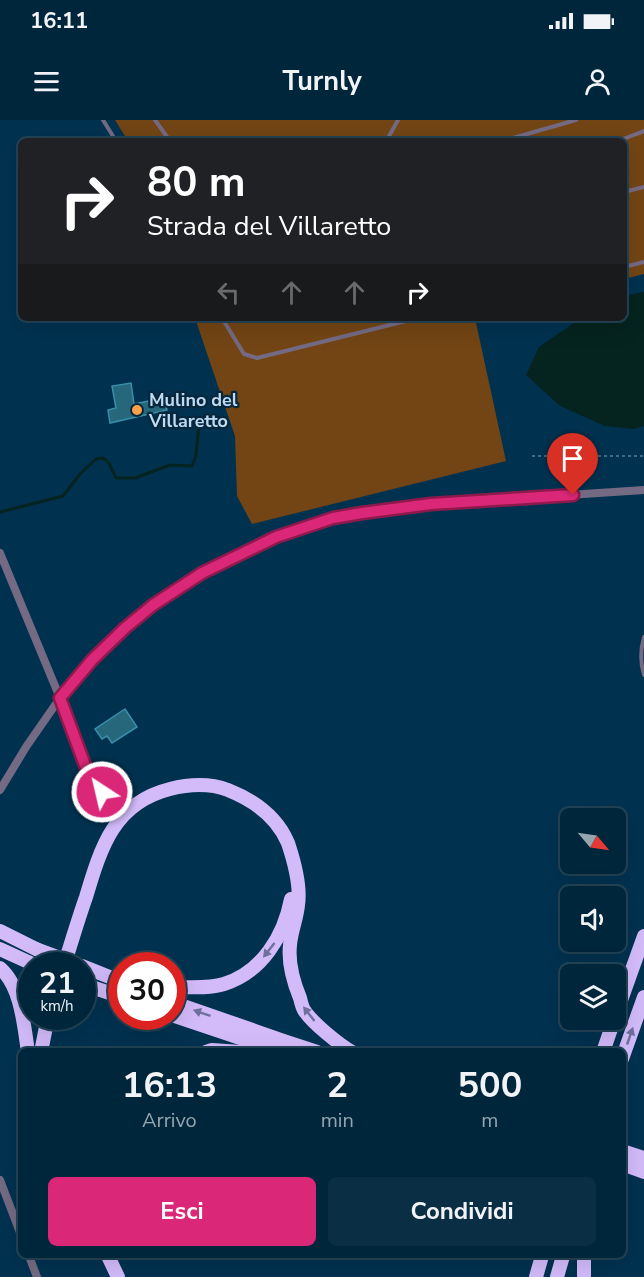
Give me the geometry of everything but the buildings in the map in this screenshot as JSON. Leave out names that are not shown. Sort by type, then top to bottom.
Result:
[{"type":"highway","points":[[68,952],[96,862],[106,839],[118,821],[155,793],[187,784],[221,788],[241,795],[261,807],[276,823],[287,841],[296,866],[299,903],[290,946],[291,976],[304,1010],[325,1032],[347,1048]]},
{"type":"highway","points":[[186,987],[223,984],[245,975],[265,956],[279,937],[289,909],[292,894],[291,855]]},
{"type":"highway","points":[[0,931],[44,952]]},
{"type":"highway","points":[[626,988],[644,936]]},
{"type":"highway","points":[[0,949],[18,958]]},
{"type":"highway","points":[[0,968],[10,977],[14,986],[27,1048]]},
{"type":"highway","points":[[626,1048],[644,997]]},
{"type":"highway","points":[[186,1007],[305,1048]]},
{"type":"highway","points":[[186,1020],[272,1048]]},
{"type":"highway","points":[[41,1048],[45,1030]]},
{"type":"highway","points":[[604,1048],[611,1030]]},
{"type":"highway","points":[[626,1152],[644,1158]]},
{"type":"highway","points":[[626,1165],[644,1172]]},
{"type":"highway","points":[[536,1277],[541,1258]]},
{"type":"highway","points":[[557,1277],[562,1258]]},
{"type":"highway","points":[[584,1258],[584,1277]]},
{"type":"street","points":[[0,790],[60,698],[92,660],[125,628],[153,605],[202,573],[276,537],[333,518],[431,504],[644,490]]},
{"type":"street","points":[[0,554],[60,698],[92,784],[102,792]]},
{"type":"street","points":[[0,1180],[18,1227]]},
{"type":"street","points":[[30,1258],[37,1277]]},
{"type":"lane","points":[[103,120],[114,138]]},
{"type":"lane","points":[[155,120],[168,138]]},
{"type":"lane","points":[[388,138],[398,120]]},
{"type":"lane","points":[[513,138],[576,120]]},
{"type":"lane","points":[[626,138],[644,131]]},
{"type":"lane","points":[[627,191],[644,187]]},
{"type":"lane","points":[[627,266],[644,262]]},
{"type":"lane","points":[[224,321],[244,354],[257,358],[406,321]]},
{"type":"lane","points":[[644,637],[640,656],[644,675]]},
{"type":"path","points":[[532,456],[644,456]]},
{"type":"shaded area","points":[[115,120],[644,120],[644,274],[627,278],[627,138],[126,138]]},
{"type":"shaded area","points":[[644,292],[644,426],[634,429],[605,426],[560,406],[526,375],[539,347],[577,321],[627,321],[627,295]]},
{"type":"shaded area","points":[[196,321],[476,321],[506,461],[252,524],[237,496],[235,436]]},
{"type":"waterway","points":[[0,512],[63,496],[81,473],[96,459],[103,458],[109,463],[116,478],[135,478],[170,465],[192,466],[196,455],[199,424]]},
{"type":"place","name":"Mulino del Villaretto","points":[[137,410]]},
{"type":"route","points":[[102,792],[92,784],[60,698],[92,660],[125,628],[153,605],[202,573],[276,537],[333,518],[431,504],[573,495]]}]
